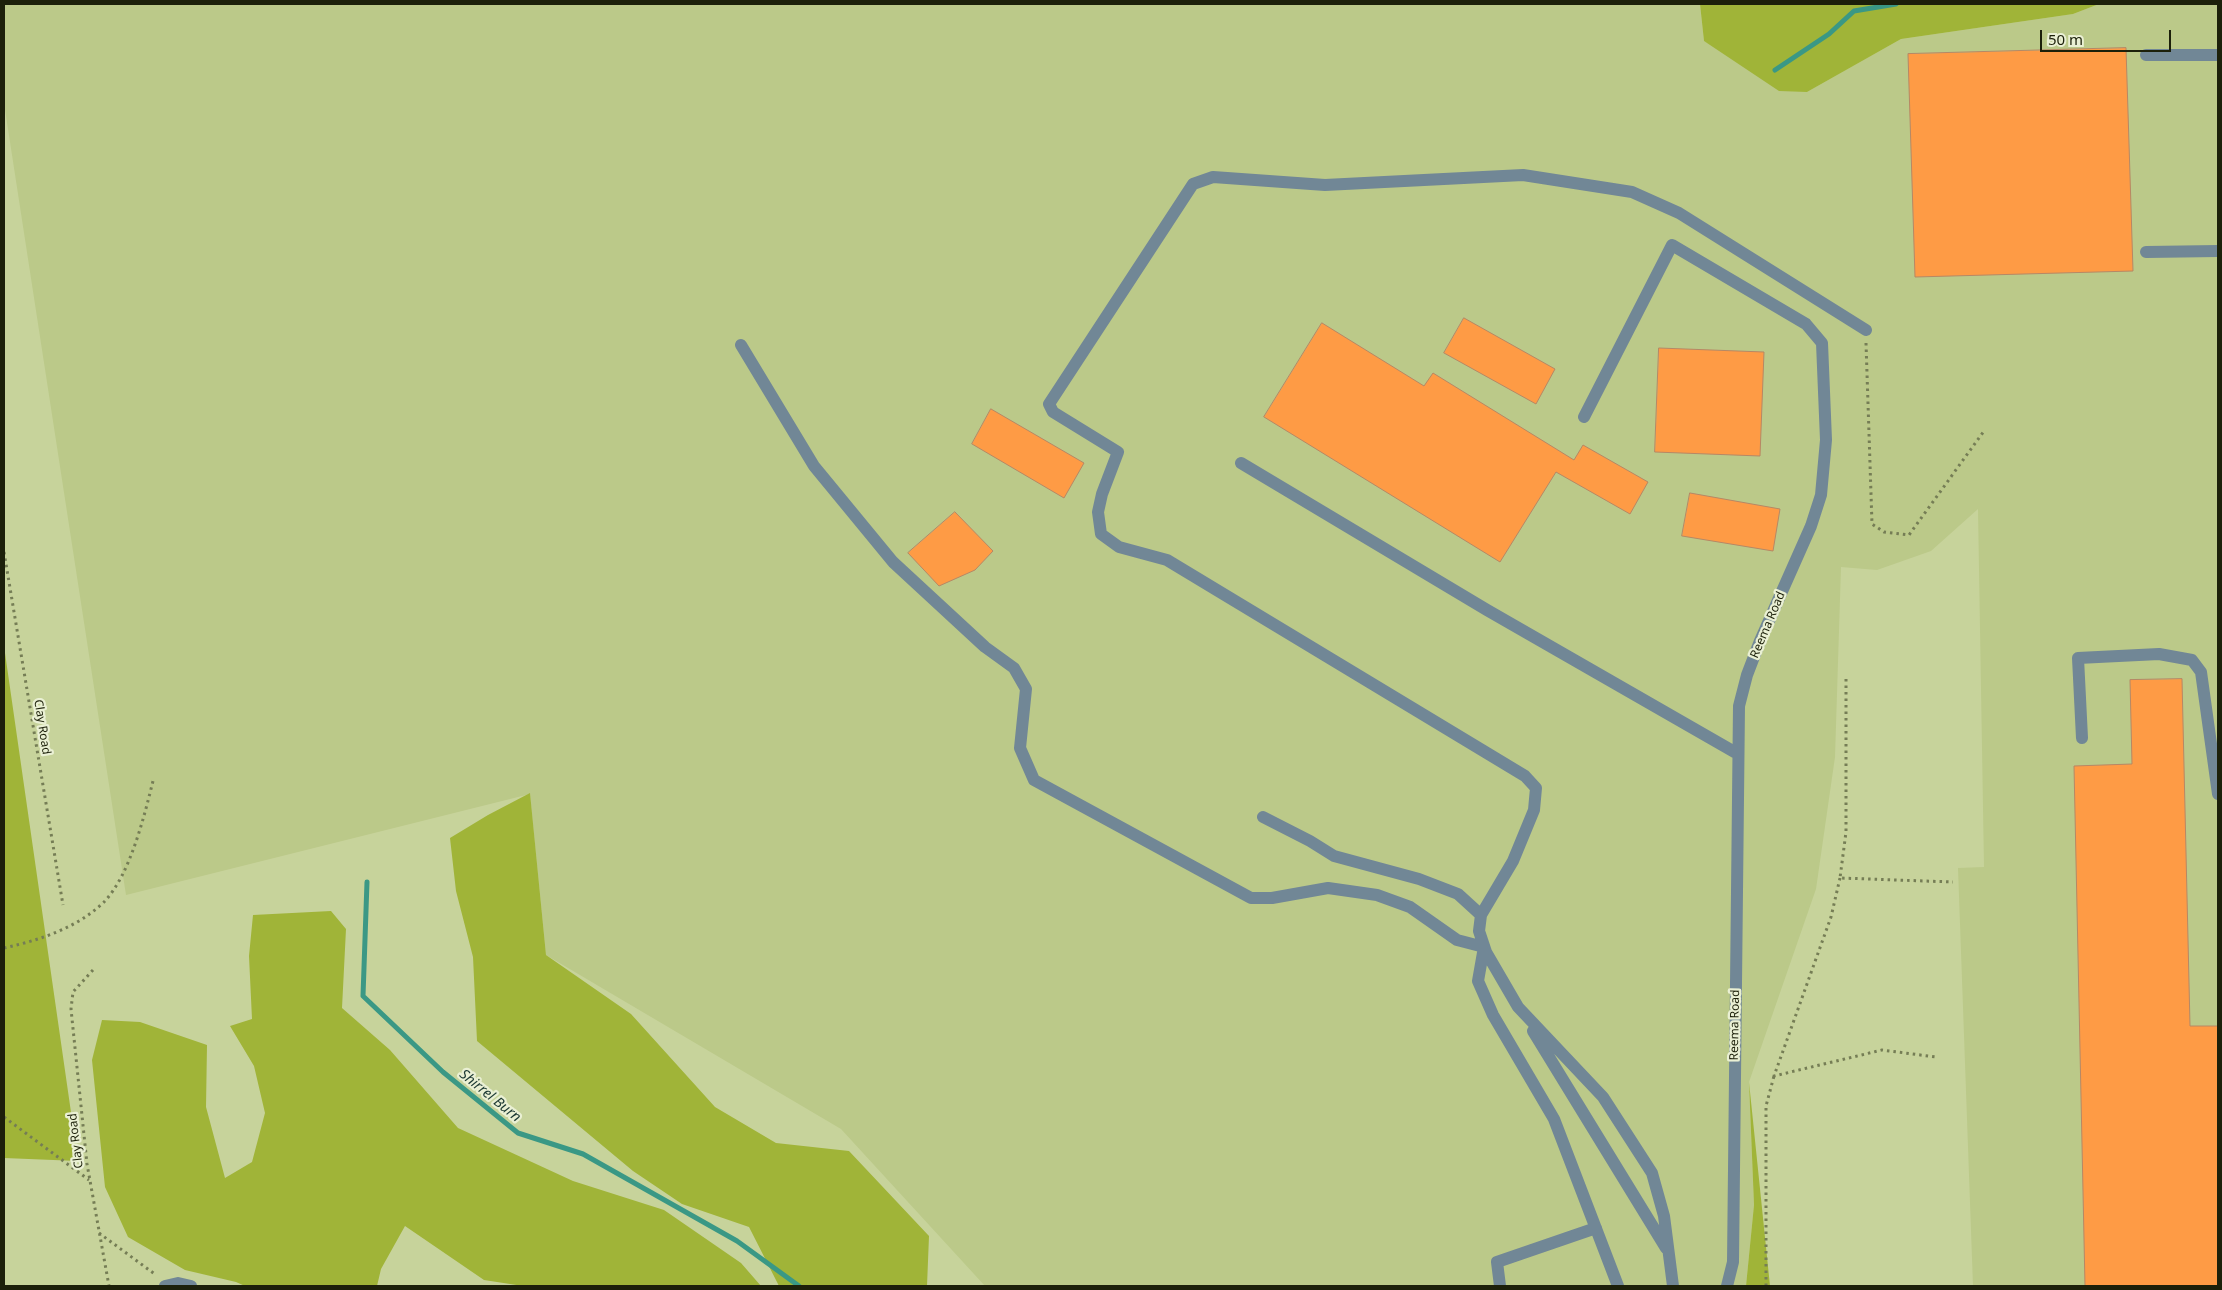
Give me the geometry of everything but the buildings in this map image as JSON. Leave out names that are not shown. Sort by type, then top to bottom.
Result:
[{"type":"street","points":[[2146,55],[2218,55]]},
{"type":"street","points":[[1669,1253],[1518,1007],[1484,947],[1479,932],[1481,915],[1513,861],[1534,810],[1536,788],[1525,776],[1167,560],[1119,547],[1101,534],[1098,512],[1102,494],[1118,452],[1053,412],[1049,404],[1194,184],[1213,177],[1325,185],[1524,175],[1632,192],[1679,213],[1866,330]]},
{"type":"street","name":"Reema Road","points":[[1584,417],[1672,245],[1806,324],[1822,343],[1826,440],[1821,495],[1811,526],[1747,676],[1739,706],[1733,1262],[1727,1286]]},
{"type":"street","points":[[2146,252],[2218,251]]},
{"type":"street","points":[[741,345],[814,466],[893,562],[986,647],[1014,668],[1026,689],[1020,748],[1034,780],[1251,898],[1272,898],[1328,888],[1377,894],[1410,907],[1457,940],[1484,947]]},
{"type":"street","points":[[1241,463],[1487,610],[1738,754]]},
{"type":"street","points":[[2082,738],[2078,658],[2159,654],[2192,660],[2201,672],[2218,794]]},
{"type":"street","points":[[1263,817],[1334,856],[1419,879],[1458,894],[1481,915]]},
{"type":"street","points":[[1484,947],[1478,981],[1493,1015],[1554,1119],[1618,1286]]},
{"type":"street","points":[[1518,1007],[1603,1097],[1652,1173],[1664,1216],[1673,1286]]},
{"type":"street","points":[[1500,1286],[1497,1262],[1596,1228]]},
{"type":"street","points":[[167,1285],[178,1283],[190,1286]]},
{"type":"path","points":[[1866,330],[1872,524],[1884,532],[1909,535],[1984,431]]},
{"type":"path","name":"Clay Road","points":[[4,552],[62,905]]},
{"type":"path","points":[[1766,1286],[1766,1106],[1774,1076],[1830,917],[1840,878],[1846,832],[1846,679]]},
{"type":"path","points":[[4,948],[33,942],[76,923],[105,901],[121,876],[142,827],[153,781]]},
{"type":"path","points":[[1840,878],[1952,882]]},
{"type":"path","name":"Clay Road","points":[[93,970],[73,992],[71,1010],[90,1180],[109,1286]]},
{"type":"path","points":[[1774,1076],[1882,1050],[1936,1058]]},
{"type":"path","points":[[4,1117],[90,1180]]},
{"type":"path","points":[[99,1233],[167,1285]]},
{"type":"shaded area","points":[[4,4],[1700,4],[1704,41],[1807,92],[1901,39],[2073,14],[2099,4],[2218,4],[2218,1286],[1973,1286],[1958,868],[1984,867],[1978,509],[1931,551],[1877,570],[1841,567],[1835,757],[1816,889],[1749,1082],[1754,1205],[1746,1286],[985,1286],[841,1129],[546,955],[530,794],[126,895],[4,103]]},
{"type":"green space","points":[[1700,4],[2099,4],[2073,14],[1901,39],[1807,92],[1779,91],[1704,41]]},
{"type":"green space","points":[[4,646],[78,1161],[4,1158]]},
{"type":"green space","points":[[530,793],[546,955],[631,1014],[715,1107],[776,1143],[849,1151],[929,1236],[927,1286],[779,1286],[749,1227],[682,1204],[633,1171],[477,1041],[473,957],[456,891],[450,838]]},
{"type":"green space","points":[[331,911],[346,929],[342,1008],[390,1050],[458,1128],[573,1181],[664,1210],[741,1263],[761,1286],[523,1286],[484,1280],[405,1226],[381,1269],[377,1286],[245,1286],[236,1282],[185,1270],[128,1237],[105,1187],[92,1060],[102,1020],[140,1022],[207,1045],[206,1107],[225,1178],[252,1162],[265,1113],[254,1066],[230,1026],[252,1019],[249,956],[253,915]]},
{"type":"green space","points":[[1749,1082],[1770,1286],[1746,1286],[1754,1205]]},
{"type":"waterway","name":"Shirrel Burn","points":[[1775,70],[1829,34],[1854,11],[1896,4]]},
{"type":"waterway","name":"Shirrel Burn","points":[[367,882],[363,996],[443,1072],[518,1133],[583,1154],[737,1241],[799,1286]]}]
